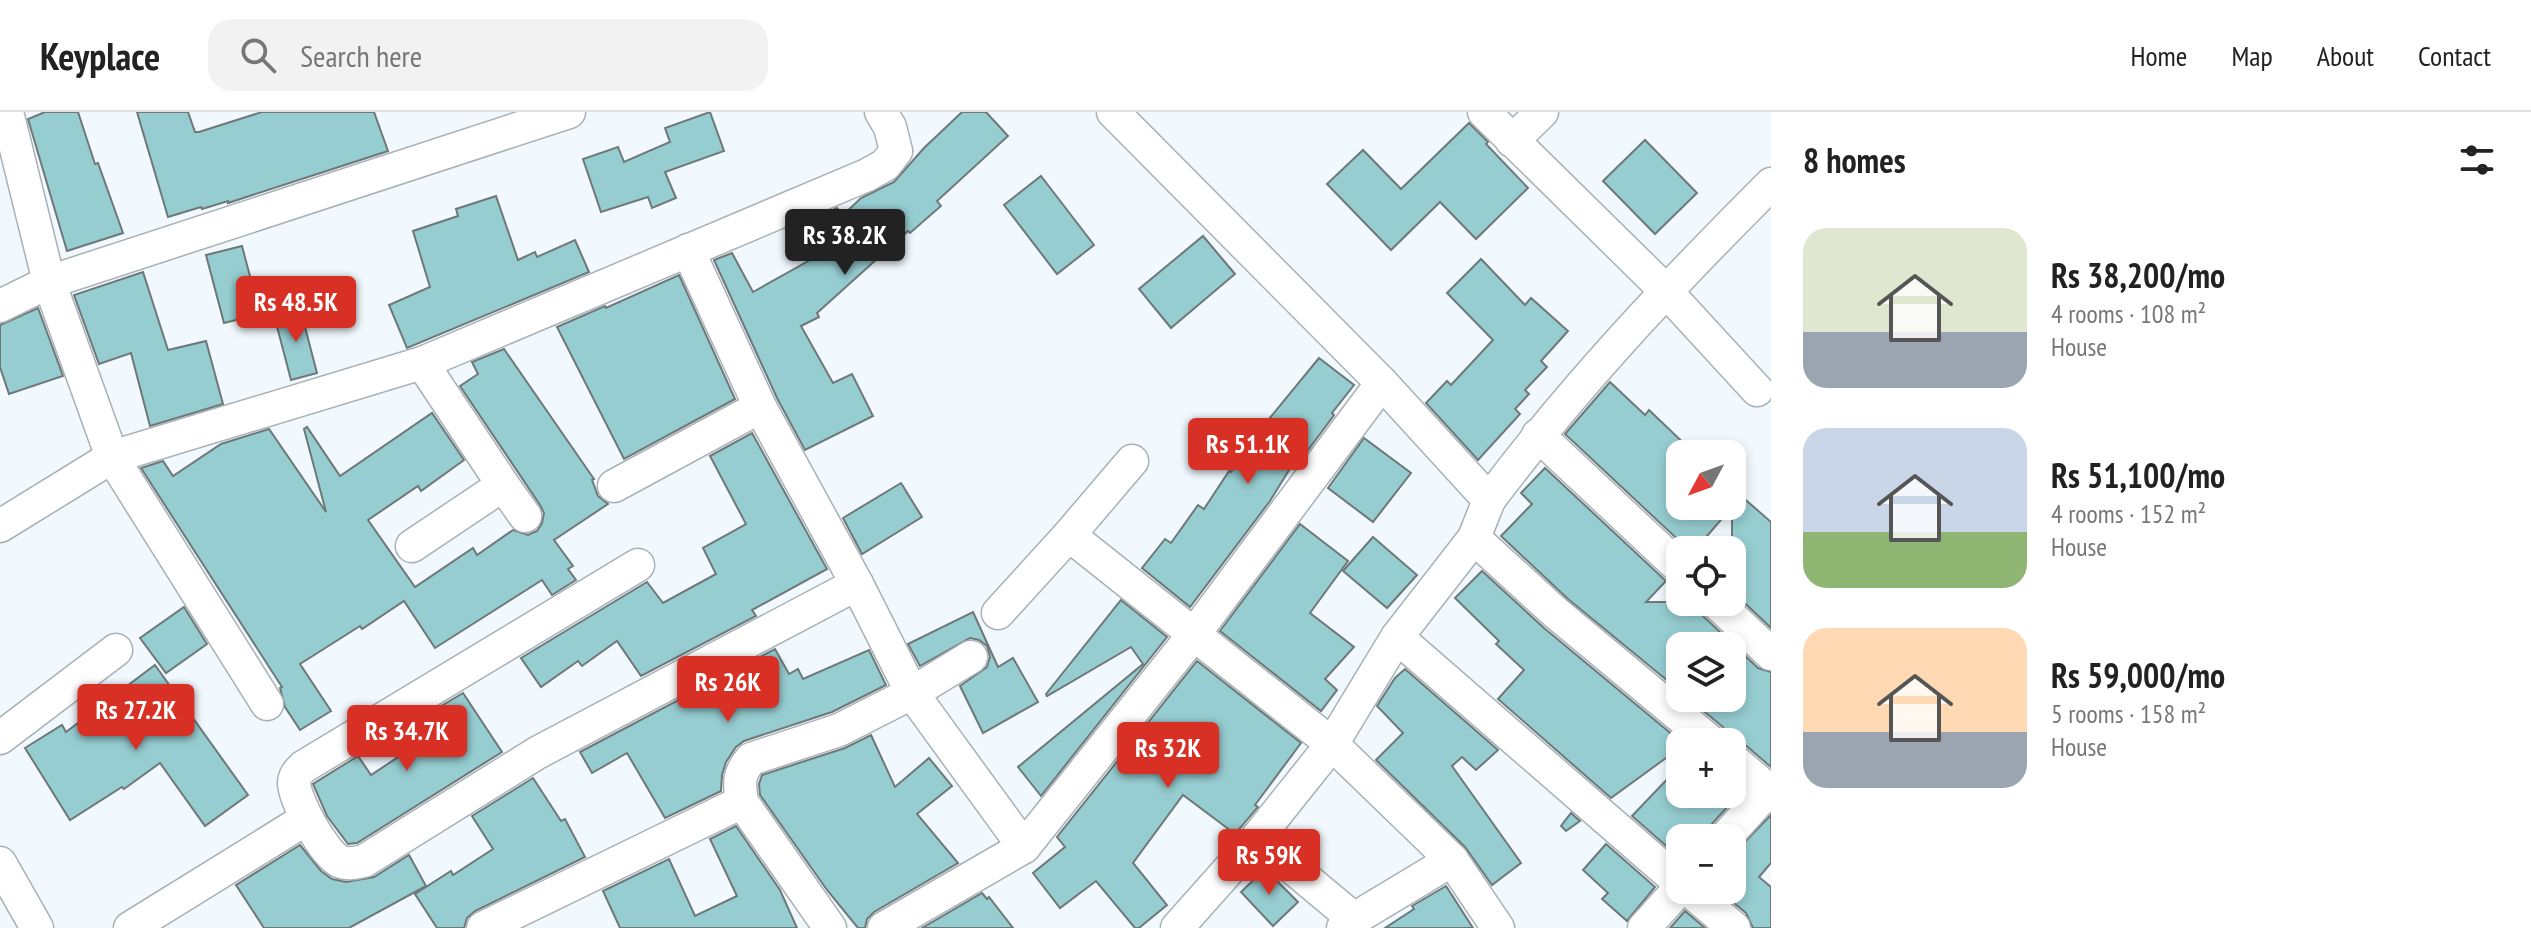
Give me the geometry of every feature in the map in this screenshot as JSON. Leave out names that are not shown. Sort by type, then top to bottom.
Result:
[{"type":"street","points":[[0,114],[7,112],[49,282],[112,457],[267,704]]},
{"type":"street","points":[[0,306],[49,282],[569,112]]},
{"type":"street","points":[[0,526],[112,457],[422,363],[885,165],[896,151],[890,127],[881,112]]},
{"type":"street","points":[[1113,112],[1382,383],[1489,500]]},
{"type":"street","points":[[1484,112],[1665,290],[1757,390]]},
{"type":"street","points":[[1512,141],[1542,112]]},
{"type":"street","points":[[1177,928],[1257,838],[1332,744],[1397,637],[1474,538],[1489,500],[1538,435],[1665,290],[1771,184]]},
{"type":"street","points":[[688,250],[760,407],[857,584],[912,693],[1024,847]]},
{"type":"street","points":[[422,363],[525,516]]},
{"type":"street","points":[[884,928],[1024,847],[1195,633],[1382,383]]},
{"type":"street","points":[[614,486],[760,407]]},
{"type":"street","points":[[1538,435],[1666,555]]},
{"type":"street","points":[[998,613],[1132,461]]},
{"type":"street","points":[[412,546],[503,485]]},
{"type":"street","points":[[1069,535],[1332,744],[1452,860],[1498,928]]},
{"type":"street","points":[[1474,538],[1556,613],[1694,728]]},
{"type":"street","points":[[638,565],[303,767],[296,774],[294,783],[306,819],[337,860],[349,864],[364,861],[537,753],[857,584]]},
{"type":"street","points":[[1731,616],[1771,654]]},
{"type":"street","points":[[1397,637],[1666,874]]},
{"type":"street","points":[[0,738],[116,650]]},
{"type":"street","points":[[830,928],[742,802],[739,783],[742,769],[751,759],[839,730],[912,693],[971,657]]},
{"type":"street","points":[[1738,824],[1770,789],[1746,770]]},
{"type":"street","points":[[483,928],[742,802]]},
{"type":"street","points":[[130,928],[306,819]]},
{"type":"street","points":[[1257,838],[1348,924],[1452,860]]},
{"type":"street","points":[[0,863],[37,928]]},
{"type":"street","points":[[1644,928],[1666,902]]},
{"type":"street","points":[[1706,904],[1734,928]]},
{"type":"building","points":[[45,112],[78,112],[123,233],[67,251],[28,119]]},
{"type":"building","points":[[137,112],[188,112],[195,132],[199,132],[262,112],[374,112],[388,151],[228,203],[168,217]]},
{"type":"building","points":[[710,112],[724,151],[665,172],[676,198],[652,208],[648,197],[601,212],[583,159],[618,147],[624,162],[670,142],[665,128]]},
{"type":"building","points":[[962,112],[986,112],[1008,136],[937,201],[941,206],[910,233],[908,231],[817,313],[819,317],[801,326],[833,383],[852,374],[873,416],[805,450],[777,398],[714,260],[732,253],[753,292],[810,260],[786,230],[837,208],[843,215],[861,198],[894,182]]},
{"type":"building","points":[[1469,123],[1528,188],[1476,239],[1440,202],[1391,250],[1327,184],[1363,150],[1401,189]]},
{"type":"building","points":[[1645,140],[1697,193],[1655,234],[1603,181]]},
{"type":"building","points":[[1041,176],[1094,245],[1057,274],[1004,205]]},
{"type":"building","points":[[496,196],[518,260],[535,252],[537,257],[575,240],[589,272],[407,348],[389,305],[430,287],[413,231],[458,216],[456,209]]},
{"type":"building","points":[[1203,236],[1235,274],[1171,328],[1139,289]]},
{"type":"building","points":[[242,246],[260,314],[224,323],[206,255]]},
{"type":"building","points":[[1481,259],[1525,305],[1531,298],[1568,331],[1541,361],[1547,367],[1525,390],[1529,394],[1515,409],[1520,414],[1478,460],[1426,403],[1447,381],[1451,385],[1493,340],[1447,293]]},
{"type":"building","points":[[143,272],[168,350],[206,341],[223,404],[150,426],[131,353],[99,364],[74,295]]},
{"type":"building","points":[[679,275],[735,399],[624,459],[557,327]]},
{"type":"building","points":[[38,308],[63,376],[9,394],[0,367],[0,325]]},
{"type":"building","points":[[300,308],[317,373],[291,380],[274,315]]},
{"type":"building","points":[[504,349],[594,479],[598,496],[608,504],[554,540],[573,566],[568,569],[576,580],[552,595],[542,580],[435,648],[404,601],[300,664],[331,711],[300,730],[285,707],[282,687],[141,468],[163,461],[173,476],[221,444],[269,429],[326,512],[304,429],[307,427],[340,476],[432,413],[464,460],[421,491],[418,486],[368,520],[415,587],[473,548],[477,555],[513,530],[528,535],[537,531],[542,523],[544,513],[540,505],[460,386],[478,374],[472,362]]},
{"type":"building","points":[[1319,358],[1354,385],[1297,465],[1294,462],[1270,501],[1190,607],[1142,568],[1165,539],[1171,543],[1198,505],[1204,509],[1255,436]]},
{"type":"building","points":[[1610,382],[1645,415],[1649,410],[1680,440],[1666,440],[1666,520],[1721,520],[1707,536],[1674,536],[1565,434]]},
{"type":"building","points":[[752,433],[827,569],[752,610],[756,616],[641,676],[617,641],[582,666],[578,661],[541,687],[521,658],[647,582],[663,603],[716,574],[703,548],[746,524],[710,456]]},
{"type":"building","points":[[1364,438],[1411,473],[1373,522],[1328,488]]},
{"type":"building","points":[[1545,468],[1666,581],[1646,602],[1666,602],[1666,616],[1703,616],[1720,632],[1666,632],[1666,680],[1568,599],[1501,536],[1532,504],[1521,493]]},
{"type":"building","points":[[901,483],[922,517],[862,554],[843,518]]},
{"type":"building","points":[[1746,500],[1771,522],[1771,628],[1746,604],[1746,536],[1732,536],[1732,520],[1746,520]]},
{"type":"building","points":[[1300,524],[1348,561],[1310,613],[1354,647],[1325,679],[1337,690],[1321,711],[1220,631]]},
{"type":"building","points":[[1373,537],[1417,575],[1387,608],[1343,571]]},
{"type":"building","points":[[1482,571],[1544,628],[1666,729],[1666,758],[1611,798],[1498,699],[1524,670],[1455,598]]},
{"type":"building","points":[[1121,600],[1167,637],[1041,796],[1018,767],[1143,664],[1131,647],[1046,694]]},
{"type":"building","points":[[184,607],[207,644],[166,673],[140,638]]},
{"type":"building","points":[[973,612],[998,667],[1013,658],[1038,702],[983,733],[960,686],[987,667],[990,657],[987,646],[970,638],[920,666],[908,644]]},
{"type":"building","points":[[775,649],[789,674],[798,669],[803,679],[869,650],[886,685],[832,712],[744,741],[726,762],[721,791],[665,818],[627,753],[592,773],[580,752]]},
{"type":"building","points":[[1746,657],[1758,668],[1771,672],[1771,767],[1746,746],[1746,728],[1723,727],[1705,712],[1746,712]]},
{"type":"building","points":[[1197,661],[1301,743],[1255,805],[1258,807],[1235,834],[1183,795],[1133,863],[1167,905],[1139,928],[1135,928],[1096,881],[1060,908],[1033,873],[1065,847],[1057,837]]},
{"type":"building","points":[[155,665],[248,795],[205,826],[160,763],[124,789],[122,787],[70,820],[25,748],[62,725],[66,732]]},
{"type":"building","points":[[1405,669],[1498,750],[1476,770],[1462,757],[1452,766],[1521,863],[1492,885],[1465,847],[1376,760],[1403,733],[1377,706],[1395,678]]},
{"type":"building","points":[[463,693],[502,752],[357,843],[348,844],[327,816],[313,784],[358,756],[371,775],[436,732],[426,715]]},
{"type":"building","points":[[871,735],[895,787],[929,758],[952,786],[917,814],[958,863],[874,912],[867,919],[865,928],[858,928],[827,890],[760,795],[759,784],[762,775],[845,748]]},
{"type":"building","points":[[533,778],[561,821],[565,819],[585,857],[475,911],[467,918],[464,928],[437,928],[415,894],[451,871],[453,875],[493,849],[472,816]]},
{"type":"building","points":[[1666,780],[1666,808],[1726,808],[1712,824],[1666,824],[1666,846],[1632,816]]},
{"type":"building","points":[[1571,813],[1580,821],[1566,831],[1561,826]]},
{"type":"building","points":[[1771,815],[1771,863],[1759,877],[1771,887],[1771,928],[1753,928],[1746,913],[1735,904],[1746,904],[1746,841]]},
{"type":"building","points":[[736,826],[780,890],[797,928],[620,928],[603,891],[669,859],[695,916],[737,896],[710,839]]},
{"type":"building","points":[[1606,844],[1655,887],[1627,921],[1602,899],[1608,893],[1583,870]]},
{"type":"building","points":[[300,845],[321,871],[332,879],[346,882],[374,877],[409,855],[426,886],[349,928],[264,928],[236,885]]},
{"type":"building","points":[[1265,869],[1298,902],[1273,926],[1241,892]]},
{"type":"building","points":[[1446,886],[1473,928],[1385,928],[1414,909],[1412,906]]},
{"type":"building","points":[[982,893],[987,899],[989,897],[1013,928],[922,928]]},
{"type":"building","points":[[1685,911],[1705,928],[1670,928]]}]
